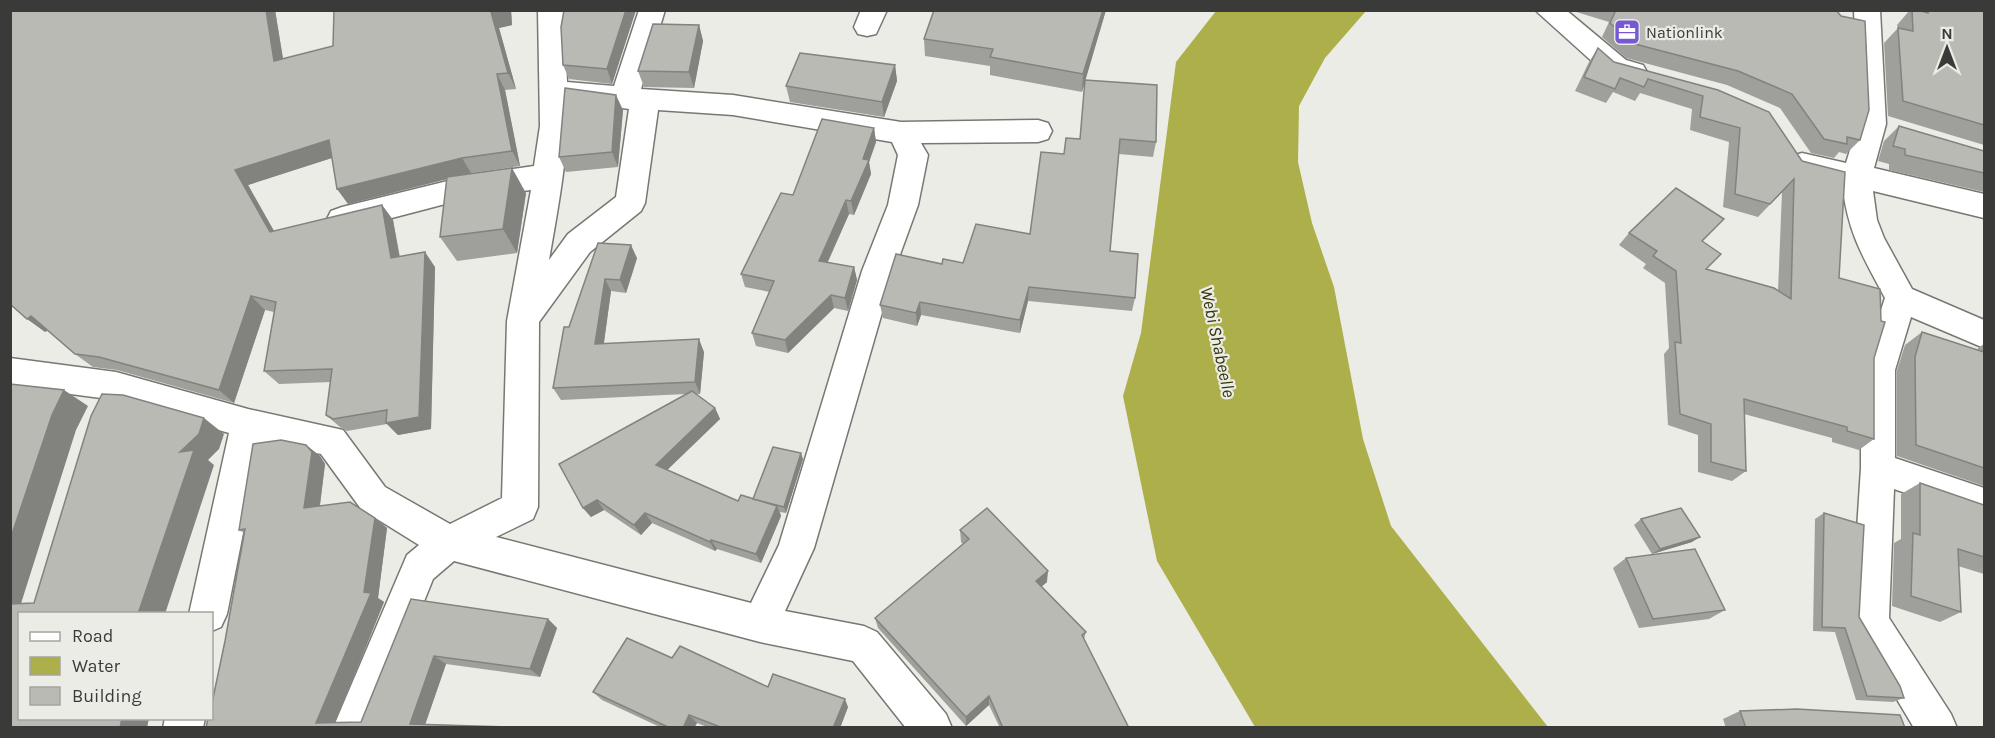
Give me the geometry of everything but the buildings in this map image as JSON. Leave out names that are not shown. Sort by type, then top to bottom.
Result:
[{"type":"street","points":[[353,728],[420,567],[450,543],[520,507],[523,321],[549,176],[554,126],[551,10]]},
{"type":"street","points":[[523,321],[579,243],[630,203],[635,99],[652,10]]},
{"type":"street","points":[[1548,10],[1616,68],[1661,79]]},
{"type":"street","points":[[1867,10],[1882,127],[1856,178],[1862,220],[1869,240],[1901,298],[1984,334]]},
{"type":"street","points":[[552,88],[635,99],[733,105],[901,133],[1038,131]]},
{"type":"street","points":[[760,624],[796,548],[878,271],[903,206],[913,155],[901,133]]},
{"type":"street","points":[[1788,145],[1800,164],[1856,178],[1938,191],[1984,206]]},
{"type":"street","points":[[319,225],[472,186],[549,176]]},
{"type":"street","points":[[1901,298],[1878,370],[1878,468],[1869,622],[1937,728]]},
{"type":"street","points":[[10,372],[110,400],[248,423],[331,441],[373,498],[450,543],[607,582],[760,624],[864,645],[932,728]]},
{"type":"street","points":[[208,612],[248,423]]},
{"type":"street","points":[[1878,468],[1984,504]]},
{"type":"water","name":"Webi Shabeelle","points":[[1216,11],[1366,11],[1325,58],[1299,106],[1298,162],[1312,223],[1334,287],[1363,439],[1391,526],[1548,727],[1255,727],[1157,561],[1123,396],[1141,333],[1176,62]]},
{"type":"place","name":"Nationlink","points":[[1627,32]]}]
